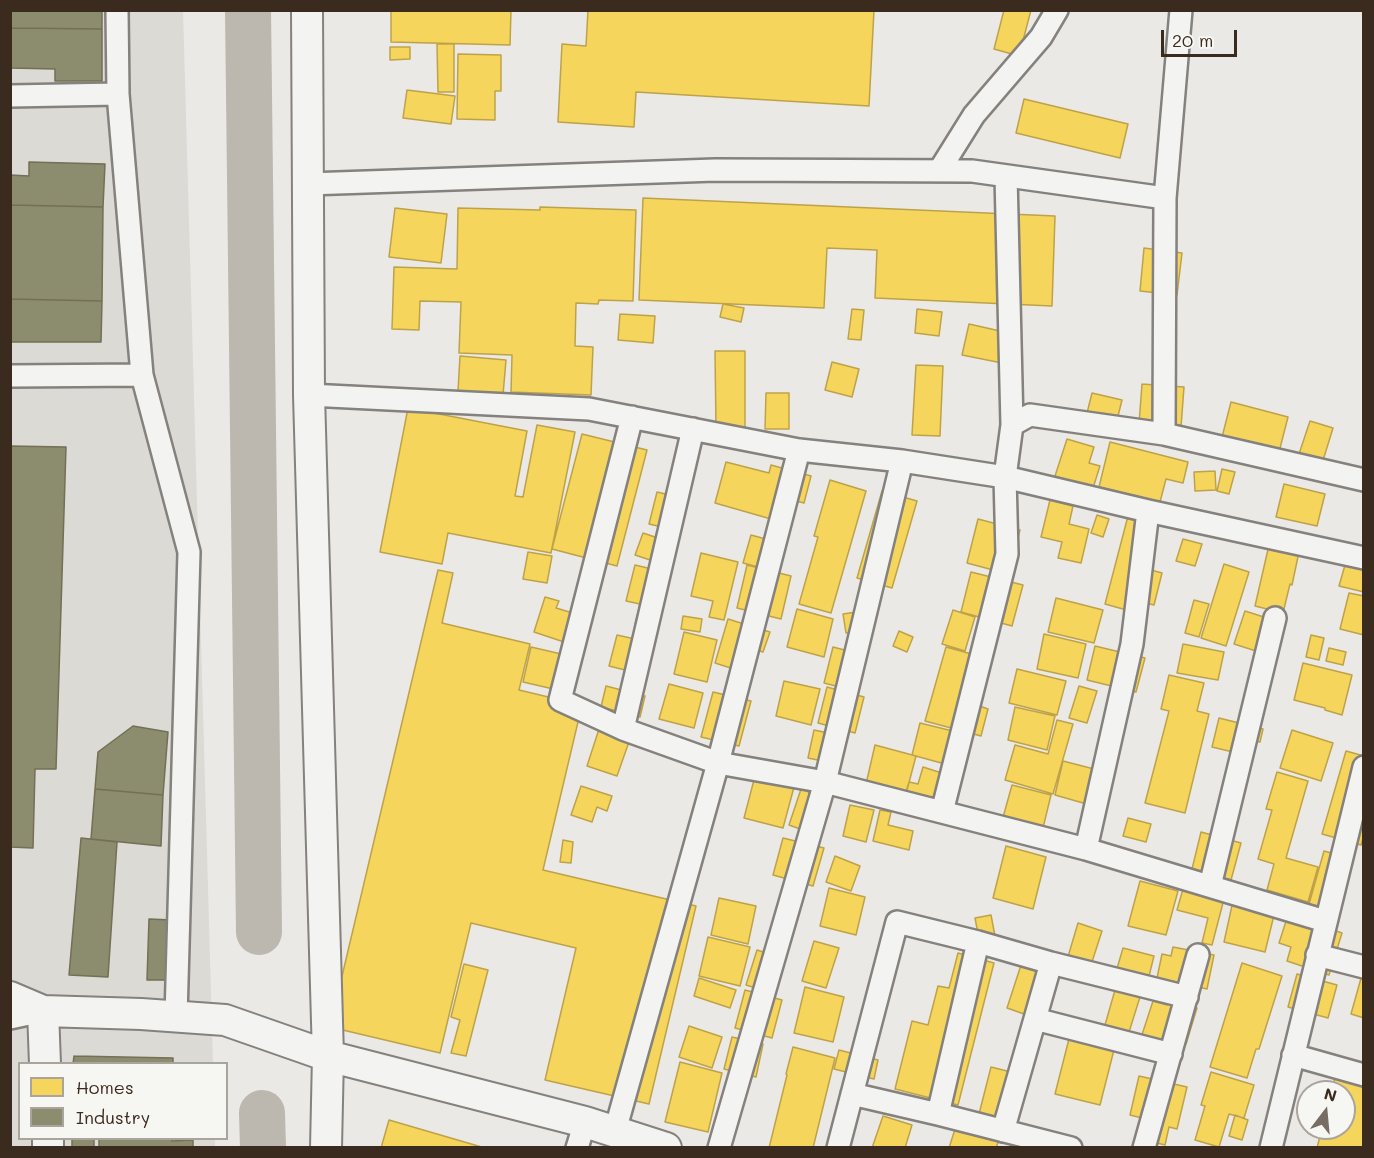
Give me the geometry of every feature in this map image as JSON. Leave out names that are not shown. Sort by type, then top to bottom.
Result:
[{"type":"street","points":[[117,10],[118,94],[142,375],[189,552],[176,1017]]},
{"type":"street","points":[[307,10],[309,395],[328,1056],[326,1148]]},
{"type":"street","points":[[939,171],[974,115],[1041,38],[1057,10]]},
{"type":"street","points":[[1164,434],[1165,198],[1181,10]]},
{"type":"street","points":[[10,96],[118,94]]},
{"type":"street","points":[[308,184],[715,170],[972,171],[1165,198]]},
{"type":"street","points":[[942,812],[1007,554],[1005,477],[1012,425],[1006,176]]},
{"type":"street","points":[[10,376],[142,375]]},
{"type":"street","points":[[309,395],[589,409],[799,450],[902,461],[1005,477],[1364,558]]},
{"type":"street","points":[[1012,425],[1030,415],[1164,434],[1364,480]]},
{"type":"street","points":[[632,417],[560,700],[623,729],[718,764],[825,782],[1086,849],[1325,921]]},
{"type":"street","points":[[623,729],[693,429]]},
{"type":"street","points":[[615,1131],[718,764],[799,450]]},
{"type":"street","points":[[719,1148],[825,782],[902,461]]},
{"type":"street","points":[[1086,849],[1132,644],[1148,511]]},
{"type":"street","points":[[1210,886],[1275,618]]},
{"type":"street","points":[[1270,1148],[1364,767]]},
{"type":"street","points":[[838,1148],[897,922],[1187,997]]},
{"type":"street","points":[[938,1114],[978,942]]},
{"type":"street","points":[[1144,1148],[1198,955]]},
{"type":"street","points":[[1317,955],[1364,967]]},
{"type":"street","points":[[1003,1131],[1051,963]]},
{"type":"street","points":[[10,997],[43,1011]]},
{"type":"street","points":[[43,1011],[45,1062]]},
{"type":"street","points":[[10,1018],[43,1011],[141,1014],[225,1020],[328,1056],[581,1135],[615,1131],[666,1148]]},
{"type":"street","points":[[1035,1018],[1171,1054]]},
{"type":"street","points":[[1293,1055],[1364,1075]]},
{"type":"street","points":[[852,1094],[1071,1148]]},
{"type":"shaded area","points":[[10,11],[183,11],[213,1062],[18,1062],[18,1140],[215,1140],[215,1147],[11,1147]]},
{"type":"building: Homes","points":[[391,10],[511,10],[510,45],[391,42]]},
{"type":"building: Homes","points":[[588,10],[874,10],[869,106],[636,92],[634,127],[558,122],[562,44],[586,46]]},
{"type":"building: Homes","points":[[1004,10],[1031,10],[1019,56],[994,49]]},
{"type":"building: Homes","points":[[437,44],[454,44],[454,92],[438,92]]},
{"type":"building: Homes","points":[[390,47],[410,47],[410,59],[390,60]]},
{"type":"building: Homes","points":[[458,54],[501,55],[501,91],[495,91],[495,120],[457,119]]},
{"type":"building: Homes","points":[[407,90],[455,96],[451,124],[403,118]]},
{"type":"building: Homes","points":[[1024,99],[1128,124],[1120,158],[1016,133]]},
{"type":"building: Homes","points":[[643,198],[1055,216],[1052,306],[875,298],[877,250],[827,248],[824,308],[639,300]]},
{"type":"building: Homes","points":[[540,207],[636,210],[633,301],[599,300],[598,304],[576,303],[575,346],[593,347],[591,395],[511,392],[512,355],[459,353],[461,302],[420,301],[419,330],[392,329],[394,267],[457,269],[458,208],[540,210]]},
{"type":"building: Homes","points":[[395,208],[447,214],[441,263],[389,257]]},
{"type":"building: Homes","points":[[1144,248],[1182,253],[1177,295],[1140,291]]},
{"type":"building: Homes","points":[[723,304],[744,308],[741,322],[720,317]]},
{"type":"building: Homes","points":[[852,309],[864,310],[861,340],[848,339]]},
{"type":"building: Homes","points":[[917,309],[942,312],[939,336],[915,333]]},
{"type":"building: Homes","points":[[620,314],[655,316],[653,343],[618,340]]},
{"type":"building: Homes","points":[[969,324],[1009,333],[1002,363],[962,355]]},
{"type":"building: Homes","points":[[715,351],[745,351],[745,429],[716,429]]},
{"type":"building: Homes","points":[[460,356],[506,360],[503,395],[458,391]]},
{"type":"building: Homes","points":[[832,362],[859,369],[852,397],[825,390]]},
{"type":"building: Homes","points":[[916,365],[943,366],[940,436],[912,435]]},
{"type":"building: Homes","points":[[1142,384],[1184,387],[1181,427],[1139,424]]},
{"type":"building: Homes","points":[[766,393],[789,393],[789,429],[765,429]]},
{"type":"building: Homes","points":[[1092,393],[1122,400],[1117,420],[1087,413]]},
{"type":"building: Homes","points":[[1231,402],[1288,417],[1278,456],[1221,441]]},
{"type":"building: Homes","points":[[408,408],[527,431],[515,496],[523,497],[537,425],[575,432],[551,553],[448,533],[442,564],[380,552]]},
{"type":"building: Homes","points":[[1310,421],[1333,428],[1321,467],[1297,460]]},
{"type":"building: Homes","points":[[582,434],[647,450],[617,566],[552,549]]},
{"type":"building: Homes","points":[[1067,439],[1094,447],[1089,463],[1100,466],[1093,488],[1055,476]]},
{"type":"building: Homes","points":[[1110,442],[1188,462],[1183,483],[1166,479],[1160,502],[1099,487]]},
{"type":"building: Homes","points":[[726,462],[769,473],[771,465],[811,476],[804,503],[784,498],[778,521],[715,503]]},
{"type":"building: Homes","points":[[1222,469],[1235,472],[1229,494],[1217,491]]},
{"type":"building: Homes","points":[[1215,471],[1216,490],[1195,491],[1194,472]]},
{"type":"building: Homes","points":[[830,480],[866,491],[831,613],[799,604],[818,537],[814,536]]},
{"type":"building: Homes","points":[[1284,484],[1325,494],[1317,526],[1276,517]]},
{"type":"building: Homes","points":[[882,491],[917,501],[892,588],[857,578]]},
{"type":"building: Homes","points":[[657,492],[674,496],[666,528],[649,524]]},
{"type":"building: Homes","points":[[1050,500],[1073,506],[1069,524],[1089,529],[1081,563],[1058,558],[1062,542],[1041,537]]},
{"type":"building: Homes","points":[[1097,515],[1109,519],[1103,537],[1091,533]]},
{"type":"building: Homes","points":[[1128,516],[1144,521],[1133,565],[1162,573],[1154,605],[1133,600],[1130,611],[1105,604]]},
{"type":"building: Homes","points":[[978,519],[1020,530],[1008,574],[967,563]]},
{"type":"building: Homes","points":[[643,533],[673,543],[665,565],[635,555]]},
{"type":"building: Homes","points":[[751,535],[784,544],[777,572],[743,563]]},
{"type":"building: Homes","points":[[1183,539],[1202,544],[1195,566],[1176,561]]},
{"type":"building: Homes","points":[[1269,545],[1299,552],[1283,613],[1255,606]]},
{"type":"building: Homes","points":[[528,552],[552,556],[547,583],[523,579]]},
{"type":"building: Homes","points":[[701,553],[738,562],[724,620],[709,617],[713,601],[691,596]]},
{"type":"building: Homes","points":[[1224,564],[1249,572],[1226,646],[1201,638]]},
{"type":"building: Homes","points":[[635,565],[656,570],[657,566],[672,570],[657,631],[635,625],[640,604],[626,601]]},
{"type":"building: Homes","points":[[747,565],[791,576],[781,619],[737,608]]},
{"type":"building: Homes","points":[[1345,565],[1364,570],[1364,592],[1339,586]]},
{"type":"building: Homes","points":[[438,570],[453,573],[442,623],[530,644],[519,690],[582,705],[543,870],[696,906],[649,1104],[545,1080],[576,948],[471,923],[440,1053],[330,1027]]},
{"type":"building: Homes","points":[[971,572],[1023,585],[1012,626],[961,612]]},
{"type":"building: Homes","points":[[1349,593],[1364,596],[1364,635],[1340,629]]},
{"type":"building: Homes","points":[[545,597],[559,601],[556,608],[586,617],[576,646],[534,632]]},
{"type":"building: Homes","points":[[1056,598],[1103,610],[1094,643],[1048,632]]},
{"type":"building: Homes","points":[[1194,600],[1209,604],[1199,637],[1185,633]]},
{"type":"building: Homes","points":[[797,609],[833,619],[824,657],[787,647]]},
{"type":"building: Homes","points":[[953,610],[975,617],[965,651],[942,644]]},
{"type":"building: Homes","points":[[863,611],[866,630],[846,633],[843,614]]},
{"type":"building: Homes","points":[[1245,611],[1267,618],[1256,651],[1234,644]]},
{"type":"building: Homes","points":[[683,616],[702,619],[700,632],[681,629]]},
{"type":"building: Homes","points":[[728,619],[770,632],[763,652],[747,647],[740,671],[715,663]]},
{"type":"building: Homes","points":[[899,631],[913,637],[907,652],[893,646]]},
{"type":"building: Homes","points":[[684,632],[717,640],[707,682],[674,674]]},
{"type":"building: Homes","points":[[1044,634],[1086,644],[1078,678],[1037,669]]},
{"type":"building: Homes","points":[[617,635],[653,643],[645,675],[609,666]]},
{"type":"building: Homes","points":[[1311,635],[1324,638],[1319,660],[1306,657]]},
{"type":"building: Homes","points":[[1183,644],[1224,652],[1218,680],[1177,673]]},
{"type":"building: Homes","points":[[1095,646],[1145,658],[1136,692],[1087,680]]},
{"type":"building: Homes","points":[[531,647],[570,656],[562,691],[523,682]]},
{"type":"building: Homes","points":[[833,647],[860,654],[851,690],[824,683]]},
{"type":"building: Homes","points":[[946,647],[986,658],[974,704],[988,709],[981,736],[925,721]]},
{"type":"building: Homes","points":[[1329,648],[1346,652],[1343,665],[1326,661]]},
{"type":"building: Homes","points":[[1303,663],[1352,675],[1342,715],[1294,700]]},
{"type":"building: Homes","points":[[1017,669],[1066,681],[1057,715],[1009,703]]},
{"type":"building: Homes","points":[[1169,675],[1204,683],[1197,711],[1209,714],[1185,813],[1145,803],[1169,711],[1161,709]]},
{"type":"building: Homes","points":[[784,681],[820,689],[811,725],[776,716]]},
{"type":"building: Homes","points":[[669,684],[703,693],[694,728],[659,719]]},
{"type":"building: Homes","points":[[606,686],[645,696],[640,717],[601,707]]},
{"type":"building: Homes","points":[[1079,686],[1097,691],[1087,723],[1069,718]]},
{"type":"building: Homes","points":[[827,687],[864,697],[855,733],[818,723]]},
{"type":"building: Homes","points":[[713,692],[751,701],[739,746],[701,737]]},
{"type":"building: Homes","points":[[1015,707],[1055,716],[1047,750],[1008,740]]},
{"type":"building: Homes","points":[[1219,718],[1263,729],[1260,742],[1241,738],[1237,753],[1212,747]]},
{"type":"building: Homes","points":[[1057,720],[1073,724],[1053,794],[1005,780],[1015,745],[1048,754]]},
{"type":"building: Homes","points":[[920,723],[965,734],[956,767],[912,755]]},
{"type":"building: Homes","points":[[599,729],[630,739],[617,776],[587,766]]},
{"type":"building: Homes","points":[[814,730],[838,735],[832,763],[808,758]]},
{"type":"building: Homes","points":[[1292,730],[1333,743],[1321,781],[1280,768]]},
{"type":"building: Homes","points":[[875,745],[916,756],[906,794],[866,784]]},
{"type":"building: Homes","points":[[1346,751],[1364,756],[1364,835],[1361,845],[1322,834]]},
{"type":"building: Homes","points":[[1063,761],[1098,770],[1090,805],[1055,795]]},
{"type":"building: Homes","points":[[923,767],[948,775],[938,805],[905,795],[909,782],[918,784]]},
{"type":"building: Homes","points":[[1277,772],[1308,781],[1286,858],[1318,867],[1308,902],[1267,890],[1274,864],[1258,859],[1272,810],[1266,809]]},
{"type":"building: Homes","points":[[755,776],[794,787],[783,828],[744,818]]},
{"type":"building: Homes","points":[[1012,785],[1051,795],[1042,832],[1002,821]]},
{"type":"building: Homes","points":[[581,786],[612,796],[607,811],[597,807],[592,822],[571,815]]},
{"type":"building: Homes","points":[[801,789],[825,798],[814,834],[789,825]]},
{"type":"building: Homes","points":[[850,805],[874,810],[866,842],[843,836]]},
{"type":"building: Homes","points":[[880,810],[891,812],[888,825],[913,831],[909,850],[873,841]]},
{"type":"building: Homes","points":[[1128,818],[1151,824],[1146,842],[1123,836]]},
{"type":"building: Homes","points":[[1201,832],[1241,843],[1231,880],[1192,869]]},
{"type":"building: Homes","points":[[783,838],[824,848],[813,886],[773,875]]},
{"type":"building: Homes","points":[[563,840],[573,842],[571,863],[560,862]]},
{"type":"building: Homes","points":[[1006,846],[1046,857],[1033,909],[993,898]]},
{"type":"building: Homes","points":[[1324,851],[1346,857],[1331,910],[1309,904]]},
{"type":"building: Homes","points":[[835,856],[860,866],[851,891],[826,882]]},
{"type":"building: Homes","points":[[1140,881],[1178,891],[1166,935],[1128,926]]},
{"type":"building: Homes","points":[[829,888],[865,897],[856,935],[820,926]]},
{"type":"building: Homes","points":[[1183,889],[1224,899],[1212,945],[1202,943],[1208,918],[1177,910]]},
{"type":"building: Homes","points":[[719,898],[756,906],[748,944],[711,935]]},
{"type":"building: Homes","points":[[1233,901],[1275,911],[1265,952],[1224,942]]},
{"type":"building: Homes","points":[[991,915],[995,936],[979,939],[975,918]]},
{"type":"building: Homes","points":[[1288,915],[1342,933],[1329,975],[1287,961],[1291,947],[1279,943]]},
{"type":"building: Homes","points":[[1078,923],[1102,931],[1090,968],[1067,960]]},
{"type":"building: Homes","points":[[708,937],[750,947],[740,986],[699,976]]},
{"type":"building: Homes","points":[[814,941],[839,948],[826,988],[802,981]]},
{"type":"building: Homes","points":[[1173,947],[1214,955],[1207,989],[1157,978],[1162,954],[1171,956]]},
{"type":"building: Homes","points":[[1123,948],[1154,956],[1148,980],[1116,972]]},
{"type":"building: Homes","points":[[757,950],[785,959],[775,994],[746,985]]},
{"type":"building: Homes","points":[[958,953],[994,963],[958,1105],[895,1089],[912,1021],[928,1025],[938,986],[949,988]]},
{"type":"building: Homes","points":[[1242,963],[1282,976],[1259,1049],[1256,1049],[1247,1078],[1210,1067]]},
{"type":"building: Homes","points":[[464,964],[488,970],[466,1056],[451,1053],[460,1020],[451,1017]]},
{"type":"building: Homes","points":[[1021,965],[1042,972],[1044,1021],[1007,1008]]},
{"type":"building: Homes","points":[[1364,972],[1364,1018],[1351,1014]]},
{"type":"building: Homes","points":[[1297,974],[1337,985],[1328,1018],[1288,1007]]},
{"type":"building: Homes","points":[[699,978],[736,990],[730,1008],[694,996]]},
{"type":"building: Homes","points":[[805,987],[844,997],[833,1042],[794,1033]]},
{"type":"building: Homes","points":[[745,990],[782,1000],[772,1038],[735,1028]]},
{"type":"building: Homes","points":[[1115,990],[1140,997],[1129,1032],[1105,1025]]},
{"type":"building: Homes","points":[[1168,999],[1197,1008],[1186,1044],[1178,1041],[1136,1053],[1153,1001],[1167,1005]]},
{"type":"building: Homes","points":[[1073,1023],[1118,1034],[1100,1105],[1055,1094]]},
{"type":"building: Homes","points":[[689,1026],[722,1037],[712,1068],[679,1057]]},
{"type":"building: Homes","points":[[732,1037],[763,1044],[756,1077],[724,1069]]},
{"type":"building: Homes","points":[[793,1047],[835,1058],[813,1148],[769,1148],[787,1075]]},
{"type":"building: Homes","points":[[839,1050],[878,1060],[874,1079],[834,1069]]},
{"type":"building: Homes","points":[[680,1062],[722,1073],[708,1132],[665,1122]]},
{"type":"building: Homes","points":[[991,1067],[1027,1076],[1015,1123],[979,1114]]},
{"type":"building: Homes","points":[[1211,1072],[1254,1085],[1244,1118],[1229,1114],[1219,1147],[1195,1140],[1205,1106],[1201,1105]]},
{"type":"building: Homes","points":[[1139,1076],[1187,1087],[1177,1129],[1169,1127],[1165,1145],[1149,1141],[1154,1121],[1130,1115]]},
{"type":"building: Homes","points":[[1356,1083],[1364,1085],[1364,1148],[1317,1148],[1319,1140],[1356,1140]]},
{"type":"building: Homes","points":[[1235,1115],[1248,1120],[1242,1140],[1229,1136]]},
{"type":"building: Homes","points":[[883,1116],[912,1125],[905,1148],[872,1148]]},
{"type":"building: Homes","points":[[389,1120],[485,1148],[381,1148]]},
{"type":"building: Homes","points":[[956,1126],[999,1140],[996,1148],[949,1148]]},
{"type":"building: Industry","points":[[10,10],[102,10],[102,29],[10,28]]},
{"type":"building: Industry","points":[[10,28],[102,29],[102,81],[55,81],[55,69],[10,68]]},
{"type":"building: Industry","points":[[29,162],[105,164],[103,207],[10,205],[10,175],[29,176]]},
{"type":"building: Industry","points":[[10,205],[103,207],[102,301],[10,299]]},
{"type":"building: Industry","points":[[10,299],[102,301],[101,342],[10,342]]},
{"type":"building: Industry","points":[[10,446],[66,447],[56,769],[35,769],[33,848],[10,847]]},
{"type":"building: Industry","points":[[133,726],[168,732],[163,795],[95,789],[98,752]]},
{"type":"building: Industry","points":[[95,789],[163,795],[161,846],[91,839]]},
{"type":"building: Industry","points":[[81,838],[117,842],[108,977],[69,975]]},
{"type":"building: Industry","points":[[149,919],[172,920],[171,980],[147,980]]},
{"type":"building: Industry","points":[[74,1056],[173,1058],[173,1062],[73,1062]]},
{"type":"building: Industry","points":[[72,1140],[94,1140],[94,1148],[72,1148]]},
{"type":"building: Industry","points":[[99,1140],[193,1140],[193,1148],[99,1148]]},
{"type":"waterway","points":[[248,10],[259,932]]},
{"type":"waterway","points":[[262,1113],[263,1148]]}]
